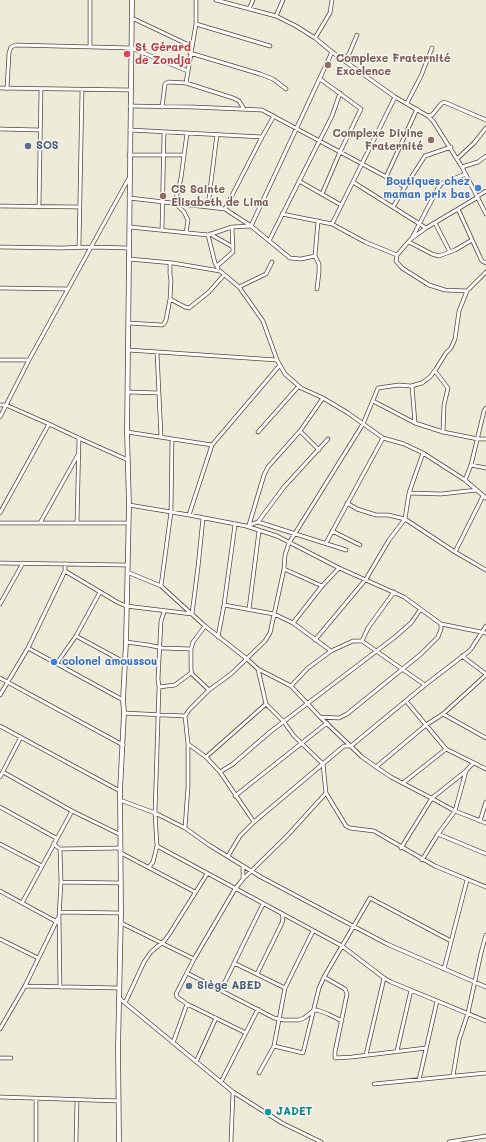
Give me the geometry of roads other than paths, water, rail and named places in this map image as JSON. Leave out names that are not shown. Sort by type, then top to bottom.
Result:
[{"type":"street","points":[[90,0],[90,46]]},
{"type":"street","points":[[119,1142],[118,1048],[121,923],[120,791],[123,745],[129,506],[127,432],[132,0]]},
{"type":"street","points":[[186,83],[191,46],[196,24],[196,0]]},
{"type":"street","points":[[216,0],[276,16],[296,26],[315,38],[395,97],[428,116],[451,147],[478,196],[486,214]]},
{"type":"street","points":[[248,9],[253,0]]},
{"type":"street","points":[[276,16],[283,0]]},
{"type":"street","points":[[315,38],[330,13],[332,0]]},
{"type":"street","points":[[132,18],[191,46]]},
{"type":"street","points":[[196,24],[270,46]]},
{"type":"street","points":[[344,60],[349,54],[357,35]]},
{"type":"street","points":[[7,88],[9,53],[11,47],[16,45],[131,48],[188,71]]},
{"type":"street","points":[[407,103],[421,76],[432,48]]},
{"type":"street","points":[[251,226],[332,52]]},
{"type":"street","points":[[190,53],[260,74],[273,79],[286,89]]},
{"type":"street","points":[[320,79],[361,108],[322,194]]},
{"type":"street","points":[[162,106],[165,84],[168,82],[186,83],[234,98],[239,101],[244,109]]},
{"type":"street","points":[[0,88],[131,90]]},
{"type":"street","points":[[39,207],[41,89]]},
{"type":"street","points":[[79,247],[82,90]]},
{"type":"street","points":[[269,242],[298,181],[332,116],[340,93]]},
{"type":"street","points":[[332,224],[395,97]]},
{"type":"street","points":[[428,116],[432,115],[444,102],[486,120]]},
{"type":"street","points":[[130,106],[262,110],[405,187]]},
{"type":"street","points":[[386,177],[417,109]]},
{"type":"street","points":[[225,209],[274,116]]},
{"type":"street","points":[[457,159],[474,143],[486,128]]},
{"type":"street","points":[[0,129],[40,130]]},
{"type":"street","points":[[130,130],[262,137]]},
{"type":"street","points":[[162,230],[164,132]]},
{"type":"street","points":[[175,203],[181,178],[188,133]]},
{"type":"street","points":[[208,206],[217,134]]},
{"type":"street","points":[[394,207],[425,156],[451,147]]},
{"type":"street","points":[[130,155],[184,155]]},
{"type":"street","points":[[462,167],[478,162],[486,156]]},
{"type":"street","points":[[410,240],[442,183],[466,174]]},
{"type":"street","points":[[0,418],[29,360],[129,178]]},
{"type":"street","points":[[298,181],[341,205]]},
{"type":"street","points":[[353,182],[426,228]]},
{"type":"street","points":[[467,291],[445,290],[429,285],[398,264],[396,261],[397,255],[410,240],[426,228],[486,190]]},
{"type":"street","points":[[129,198],[225,209],[251,226],[292,259],[315,256]]},
{"type":"street","points":[[175,203],[184,212],[188,220],[186,233]]},
{"type":"street","points":[[0,206],[79,207]]},
{"type":"street","points":[[458,209],[480,257],[486,263]]},
{"type":"street","points":[[282,214],[332,224],[365,242],[397,255]]},
{"type":"street","points":[[317,289],[320,272],[319,264],[315,256],[318,221]]},
{"type":"street","points":[[435,223],[450,252]]},
{"type":"street","points":[[209,235],[232,227],[251,226]]},
{"type":"street","points":[[130,227],[209,235],[233,247]]},
{"type":"street","points":[[217,266],[233,253],[232,227]]},
{"type":"street","points":[[209,235],[217,266],[220,271],[239,287],[263,321],[277,360],[285,374],[299,386],[348,413],[384,438],[404,444],[423,453],[466,480],[485,496],[455,552]]},
{"type":"street","points":[[410,240],[432,254],[439,256],[472,240]]},
{"type":"street","points":[[0,247],[130,248]]},
{"type":"street","points":[[129,259],[170,263],[220,271]]},
{"type":"street","points":[[239,287],[266,274],[272,262]]},
{"type":"street","points":[[128,323],[162,325],[166,320],[170,299],[170,263]]},
{"type":"street","points":[[185,828],[188,787],[188,744],[185,716],[188,710],[210,690],[231,674],[265,641],[270,633],[284,569],[285,555],[289,543],[363,424],[378,388],[412,386],[422,383],[435,371],[446,353],[451,348],[455,339],[460,307],[467,291],[486,272]]},
{"type":"street","points":[[170,299],[189,308],[209,292],[224,274]]},
{"type":"street","points":[[0,288],[68,289]]},
{"type":"street","points":[[128,350],[277,360]]},
{"type":"street","points":[[157,352],[161,437]]},
{"type":"street","points":[[0,360],[29,360]]},
{"type":"street","points":[[189,515],[212,445],[280,366]]},
{"type":"street","points":[[435,371],[448,388],[444,404],[443,432]]},
{"type":"street","points":[[258,432],[299,386]]},
{"type":"street","points":[[412,386],[415,423]]},
{"type":"street","points":[[128,392],[159,393]]},
{"type":"street","points":[[248,526],[264,475],[268,467],[300,431],[323,398]]},
{"type":"street","points":[[373,401],[415,423],[443,432],[486,439]]},
{"type":"street","points":[[0,405],[6,405],[128,460]]},
{"type":"street","points":[[466,480],[486,408]]},
{"type":"street","points":[[0,513],[49,424]]},
{"type":"street","points":[[300,431],[319,450]]},
{"type":"street","points":[[127,432],[212,445]]},
{"type":"street","points":[[77,523],[79,438]]},
{"type":"street","points":[[326,543],[384,438]]},
{"type":"street","points":[[161,586],[172,512],[172,439]]},
{"type":"street","points":[[248,526],[258,522],[284,487],[328,439]]},
{"type":"street","points":[[40,523],[79,452]]},
{"type":"street","points":[[315,640],[366,579],[389,540],[405,519],[409,493],[423,453]]},
{"type":"street","points":[[470,465],[486,468]]},
{"type":"street","points":[[409,493],[441,494],[477,490]]},
{"type":"street","points":[[347,503],[357,509],[376,515],[388,515],[405,519],[455,552],[486,570]]},
{"type":"street","points":[[129,506],[172,512],[235,525],[248,526],[277,536],[339,568],[404,597],[441,624],[486,633]]},
{"type":"street","points":[[192,614],[203,518]]},
{"type":"street","points":[[0,522],[128,523]]},
{"type":"street","points":[[258,522],[346,550]]},
{"type":"street","points":[[218,637],[235,525]]},
{"type":"street","points":[[249,609],[259,531]]},
{"type":"street","points":[[332,531],[360,545]]},
{"type":"street","points":[[0,563],[127,564]]},
{"type":"street","points":[[0,604],[23,563]]},
{"type":"street","points":[[0,695],[28,648],[65,570],[66,564]]},
{"type":"street","points":[[293,623],[322,586],[339,568]]},
{"type":"street","points":[[284,569],[322,586]]},
{"type":"street","points":[[65,570],[126,606],[164,612],[192,614]]},
{"type":"street","points":[[127,572],[161,586],[204,626],[258,669],[291,686],[320,717],[376,767],[455,810],[486,823]]},
{"type":"street","points":[[57,664],[76,636],[100,592]]},
{"type":"street","points":[[362,641],[368,628],[394,592]]},
{"type":"street","points":[[224,605],[274,614],[293,623],[331,651]]},
{"type":"street","points":[[220,772],[233,764],[284,722],[411,623],[420,610]]},
{"type":"street","points":[[149,867],[153,862],[157,846],[155,812],[158,679],[161,621],[164,612]]},
{"type":"street","points":[[320,717],[340,718],[347,714],[401,669],[422,654],[438,637],[441,624]]},
{"type":"street","points":[[204,626],[193,642],[191,649],[191,673],[210,690]]},
{"type":"street","points":[[228,856],[240,836],[254,822],[344,746],[351,746],[424,685],[471,649],[486,626]]},
{"type":"street","points":[[76,636],[124,662]]},
{"type":"street","points":[[291,686],[308,668],[331,651],[353,642],[362,641],[424,685]]},
{"type":"street","points":[[126,642],[159,647],[191,649]]},
{"type":"street","points":[[28,648],[123,700]]},
{"type":"street","points":[[376,767],[426,725],[443,714],[486,675],[462,656]]},
{"type":"street","points":[[258,669],[266,704],[284,722],[294,736],[323,764],[326,793],[346,826],[350,828],[374,831],[422,860],[486,887]]},
{"type":"street","points":[[159,687],[175,685],[191,673]]},
{"type":"street","points":[[0,678],[123,745]]},
{"type":"street","points":[[406,701],[446,749],[486,769]]},
{"type":"street","points":[[206,757],[266,704]]},
{"type":"street","points":[[124,713],[185,716]]},
{"type":"street","points":[[443,714],[486,738]]},
{"type":"street","points":[[235,796],[327,723]]},
{"type":"street","points":[[0,726],[120,791]]},
{"type":"street","points":[[0,777],[21,737]]},
{"type":"street","points":[[188,744],[206,757],[220,772],[254,822]]},
{"type":"street","points":[[403,783],[446,749]]},
{"type":"street","points":[[401,848],[432,798],[466,771],[473,763]]},
{"type":"street","points":[[422,860],[455,810],[466,771]]},
{"type":"street","points":[[3,772],[120,835]]},
{"type":"street","points":[[246,1033],[187,1004],[176,996],[186,973],[235,889],[243,879],[287,836],[326,793]]},
{"type":"street","points":[[120,800],[155,812],[185,828],[209,845],[291,894],[387,944],[486,987]]},
{"type":"street","points":[[480,821],[486,802]]},
{"type":"street","points":[[0,807],[56,838]]},
{"type":"street","points":[[22,903],[72,810]]},
{"type":"street","points":[[438,834],[486,854]]},
{"type":"street","points":[[54,843],[60,848],[121,848]]},
{"type":"street","points":[[0,844],[42,866]]},
{"type":"street","points":[[157,846],[342,946],[384,978],[486,1020]]},
{"type":"street","points":[[60,848],[60,987]]},
{"type":"street","points":[[121,853],[195,892]]},
{"type":"street","points":[[243,866],[243,879]]},
{"type":"street","points":[[125,1003],[144,962],[151,952],[162,943],[170,933],[207,874]]},
{"type":"street","points":[[444,969],[467,880]]},
{"type":"street","points":[[61,882],[121,883]]},
{"type":"street","points":[[0,891],[57,922]]},
{"type":"street","points":[[274,1046],[303,1053],[319,988],[370,898],[451,941]]},
{"type":"street","points":[[221,990],[263,904]]},
{"type":"street","points":[[59,912],[121,913]]},
{"type":"street","points":[[257,974],[283,920],[281,914]]},
{"type":"street","points":[[0,1029],[59,917]]},
{"type":"street","points":[[121,923],[194,959]]},
{"type":"street","points":[[259,1073],[274,1046],[285,988],[313,931]]},
{"type":"street","points":[[453,1076],[459,1040],[468,1013],[486,935]]},
{"type":"street","points":[[0,940],[38,958]]},
{"type":"street","points":[[481,953],[486,955]]},
{"type":"street","points":[[234,963],[285,988]]},
{"type":"street","points":[[186,973],[279,1019],[299,1020],[313,1011],[321,1011],[342,1021]]},
{"type":"street","points":[[324,977],[345,989],[346,994],[335,1058],[426,1048]]},
{"type":"street","points":[[366,1055],[384,978]]},
{"type":"street","points":[[24,986],[119,988]]},
{"type":"street","points":[[397,1051],[411,990]]},
{"type":"street","points":[[119,998],[233,1092],[282,1123],[319,1141]]},
{"type":"street","points":[[419,1080],[437,1001]]},
{"type":"street","points":[[172,1043],[187,1004]]},
{"type":"street","points":[[221,1082],[258,1009]]},
{"type":"street","points":[[196,1062],[216,1018]]},
{"type":"street","points":[[0,1058],[11,1058]]},
{"type":"street","points":[[374,1084],[486,1073]]},
{"type":"street","points":[[231,1142],[233,1092]]},
{"type":"street","points":[[0,1097],[119,1101]]},
{"type":"street","points":[[36,1099],[36,1142]]},
{"type":"street","points":[[76,1142],[77,1100]]},
{"type":"street","points":[[449,1142],[486,1136]]},
{"type":"place","name":"St Gérard de Zondja","points":[[127,54]]},
{"type":"place","name":"Complexe Fraternité Excelence","points":[[328,65]]},
{"type":"place","name":"Complexe Divine Fraternité","points":[[431,140]]},
{"type":"place","name":"SOS","points":[[28,146]]},
{"type":"place","name":"Boutiques chez maman prix bas","points":[[478,188]]},
{"type":"place","name":"CS Sainte Elisabeth de Lima","points":[[163,196]]},
{"type":"place","name":"colonel amoussou","points":[[54,662]]},
{"type":"place","name":"Siège ABED","points":[[189,986]]},
{"type":"place","name":"JADET","points":[[268,1112]]}]
